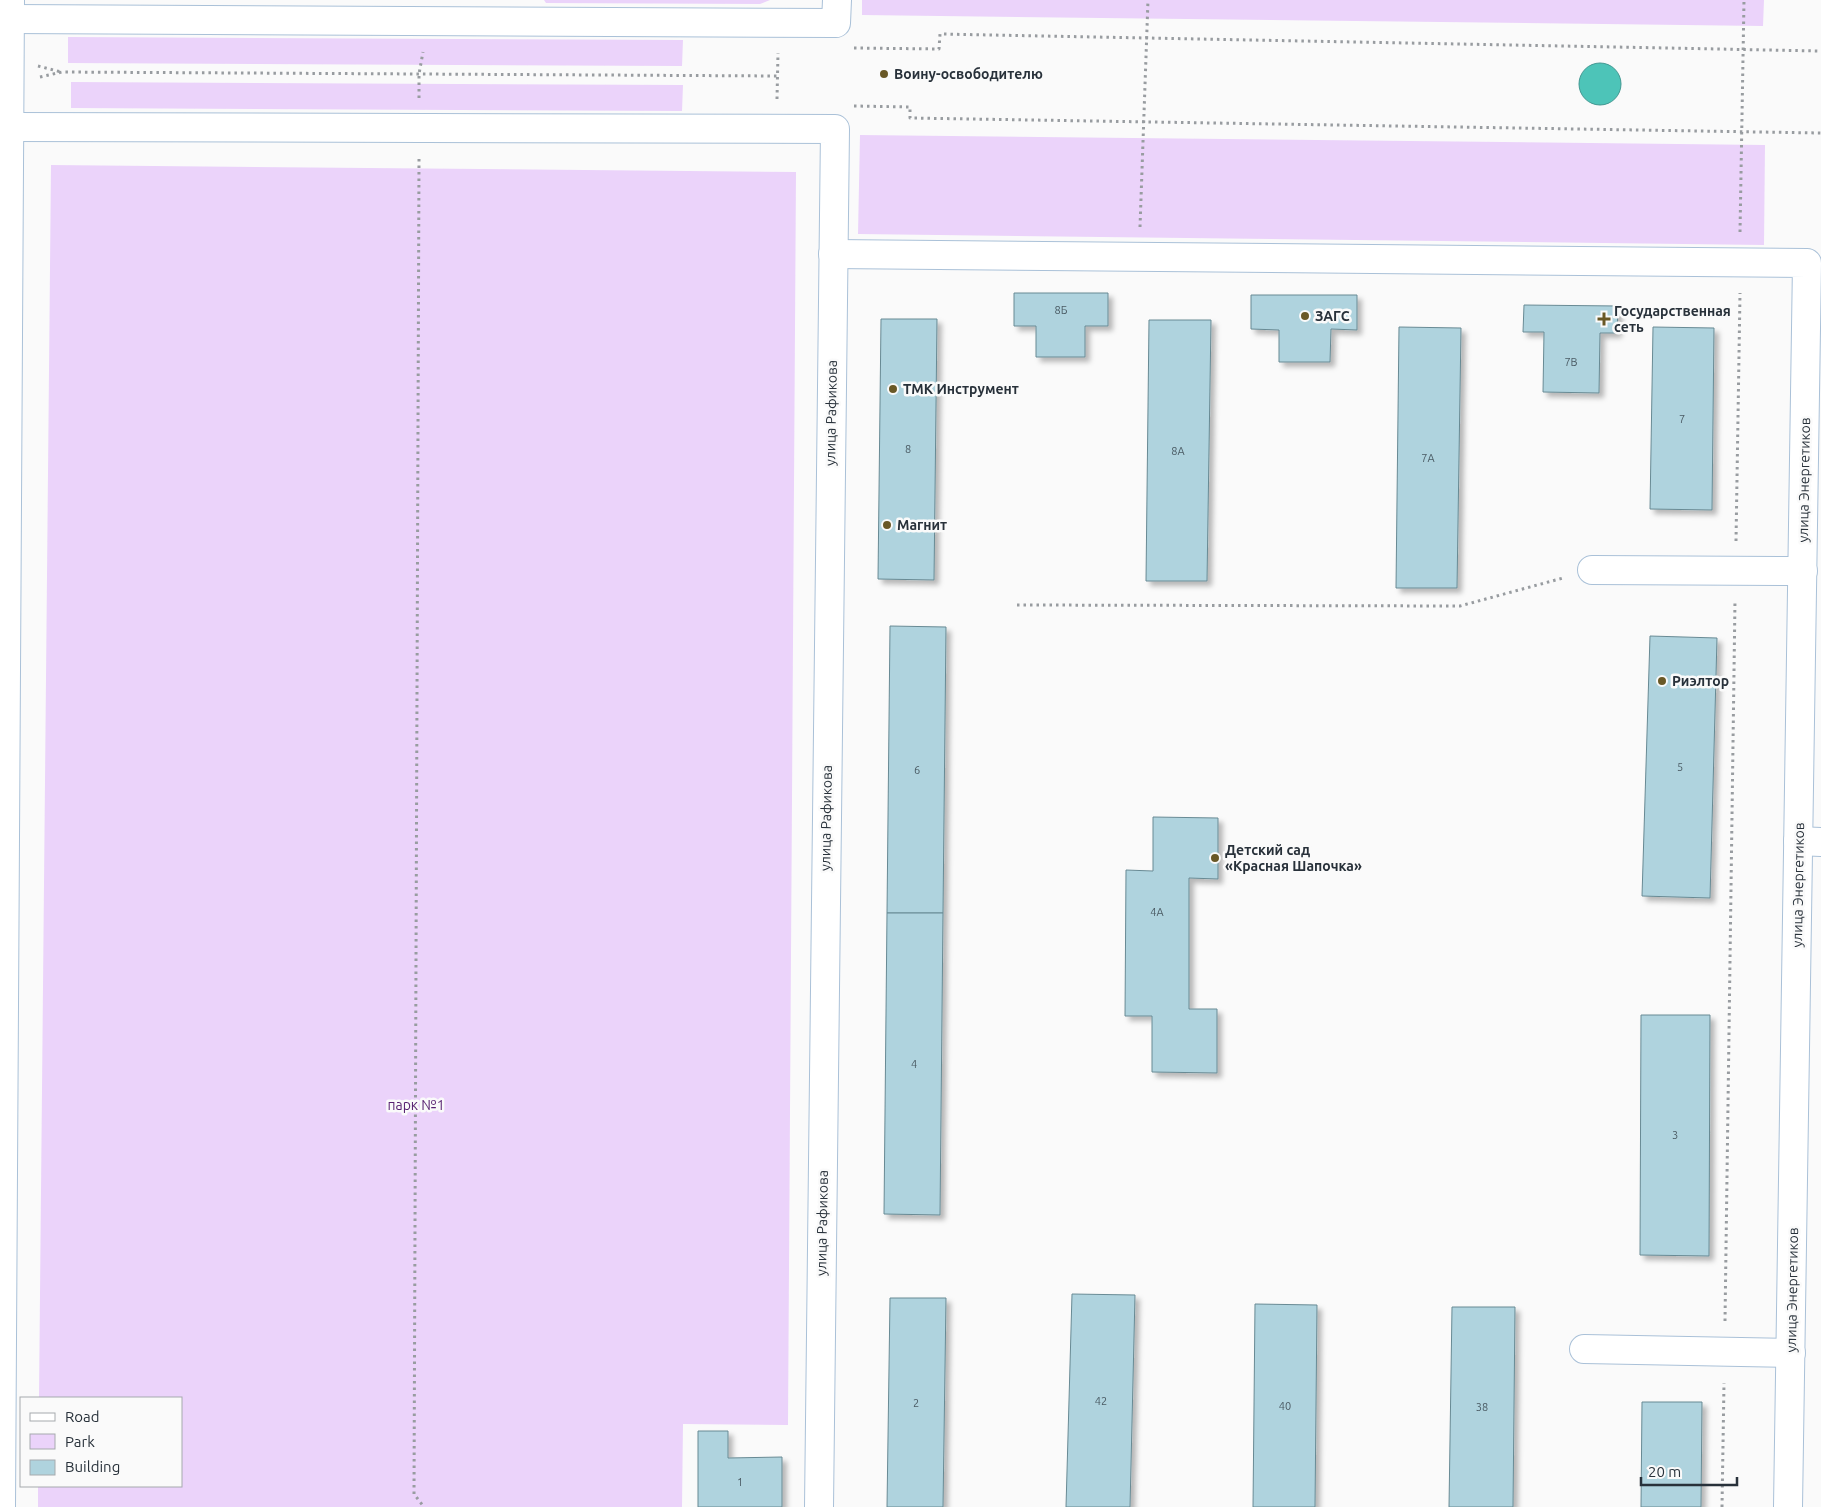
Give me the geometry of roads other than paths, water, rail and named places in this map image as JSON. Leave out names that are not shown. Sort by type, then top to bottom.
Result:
[{"type":"street","points":[[1,1507],[9,127],[5,71],[10,10],[428,22],[839,24]]},
{"type":"street","name":"улица Рафикова","points":[[9,127],[834,129],[819,1507]]},
{"type":"street","name":"улица Энергетиков","points":[[833,254],[1807,263],[1813,476],[1803,571],[1810,841],[1791,1353],[1788,1507]]},
{"type":"street","points":[[1592,570],[1803,571]]},
{"type":"street","points":[[1584,1349],[1791,1353]]},
{"type":"water","points":[[1604,63],[1612,66],[1618,72],[1621,84],[1618,96],[1612,102],[1596,105],[1588,102],[1582,96],[1579,80],[1582,72],[1588,66]]},
{"type":"place","name":"Воину-освободителю","points":[[884,74]]},
{"type":"place","name":"ЗАГС","points":[[1305,316]]},
{"type":"place","name":"Государственная сеть","points":[[1604,319]]},
{"type":"place","name":"ТМК Инструмент","points":[[893,389]]},
{"type":"place","name":"Магнит","points":[[887,525]]},
{"type":"place","name":"Риэлтор","points":[[1662,681]]},
{"type":"place","name":"Детский сад «Красная Шапочка»","points":[[1215,858]]},
{"type":"park label","name":"парк №1","points":[[416,1105]]}]
